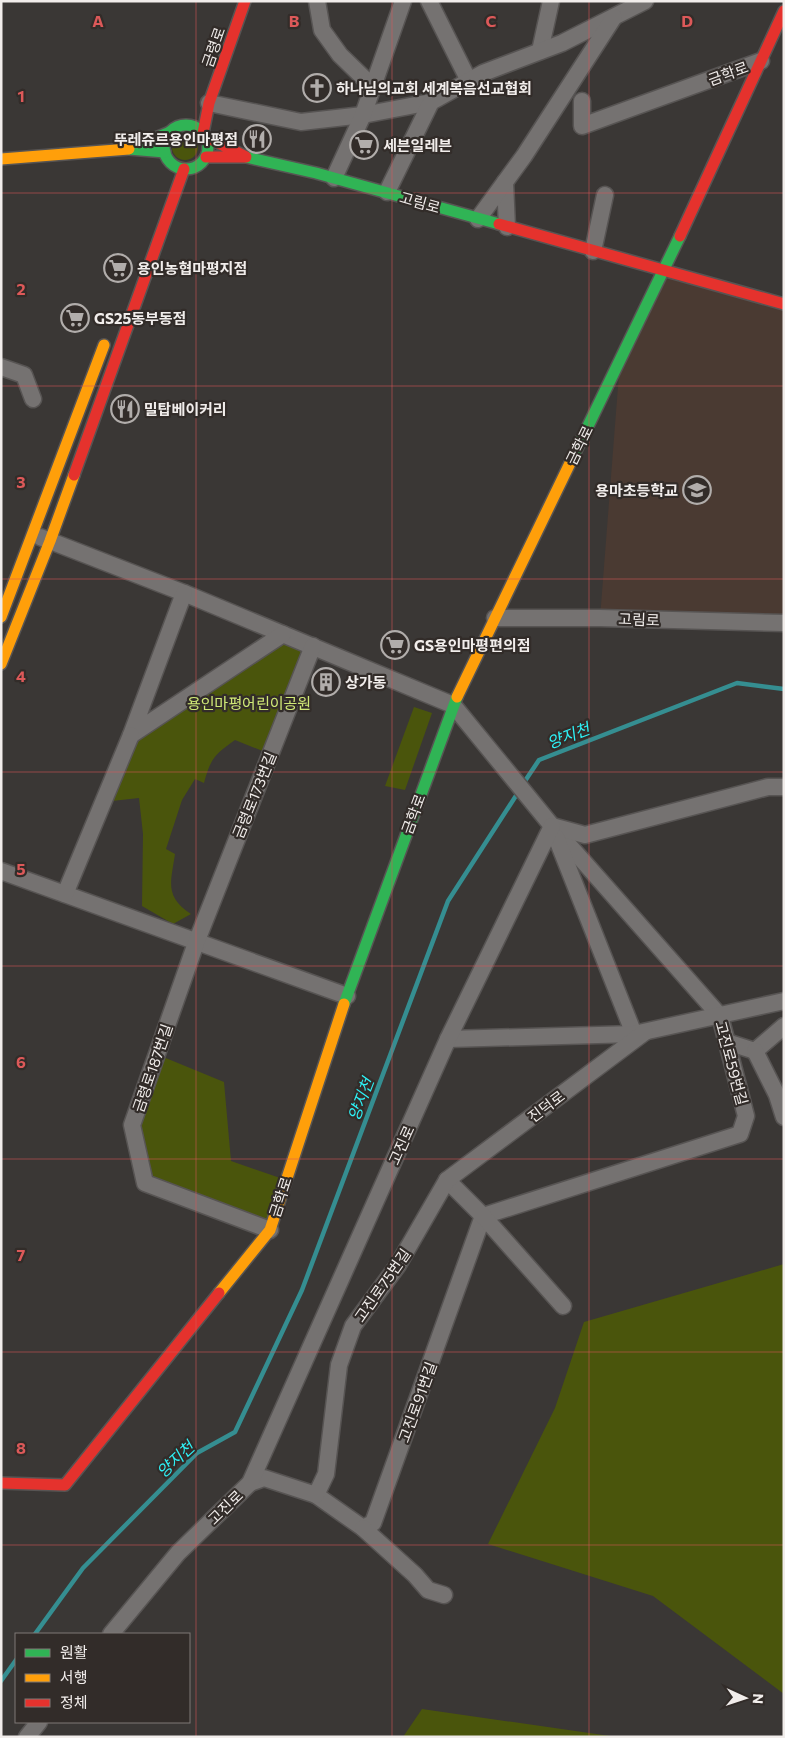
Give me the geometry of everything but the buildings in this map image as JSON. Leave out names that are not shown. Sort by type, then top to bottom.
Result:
[{"type":"street","name":"금령로","points":[[204,134],[209,103],[245,1]]},
{"type":"street","points":[[317,1],[322,30],[340,55],[373,87]]},
{"type":"street","points":[[334,178],[363,115],[402,1]]},
{"type":"street","points":[[429,1],[469,81]]},
{"type":"street","points":[[540,52],[551,1]]},
{"type":"street","points":[[129,149],[174,129],[191,125],[204,134],[208,146],[206,157],[199,166],[170,169],[165,152],[166,138],[174,129],[209,103],[301,122],[363,115],[431,102],[483,73],[562,43],[645,1]]},
{"type":"street","name":"금학로","points":[[1,1483],[65,1485],[270,1230],[347,996],[453,705],[664,271],[784,11]]},
{"type":"street","points":[[478,218],[524,156],[615,15]]},
{"type":"street","name":"금학로","points":[[582,101],[582,126],[761,61]]},
{"type":"street","points":[[387,192],[431,102]]},
{"type":"street","name":"고림로","points":[[204,134],[246,157]]},
{"type":"street","points":[[1,159],[129,149],[165,152]]},
{"type":"street","name":"고림로","points":[[206,157],[246,157],[334,178],[784,304]]},
{"type":"street","points":[[1,664],[50,541],[184,169]]},
{"type":"street","points":[[505,182],[507,226]]},
{"type":"street","points":[[593,251],[605,195]]},
{"type":"street","points":[[1,617],[109,331]]},
{"type":"street","points":[[1,367],[24,375],[33,399]]},
{"type":"street","points":[[33,534],[184,593],[453,705]]},
{"type":"street","points":[[65,894],[131,735],[184,593]]},
{"type":"street","name":"고림로","points":[[495,618],[600,618],[784,623]]},
{"type":"street","points":[[131,735],[283,634]]},
{"type":"street","name":"금령로173번길","points":[[196,943],[312,646]]},
{"type":"street","name":"고진로59번길","points":[[453,705],[548,821],[720,1016],[746,1116],[740,1134],[483,1216]]},
{"type":"street","points":[[548,821],[585,835],[768,788],[784,787]]},
{"type":"street","points":[[548,821],[640,1033]]},
{"type":"street","name":"고진로","points":[[112,1633],[178,1553],[250,1483],[448,1039],[548,821]]},
{"type":"street","points":[[1,871],[347,996]]},
{"type":"street","name":"금령로187번길","points":[[196,943],[132,1124],[145,1183],[270,1230]]},
{"type":"street","name":"진덕로","points":[[448,1039],[640,1033],[784,1001]]},
{"type":"street","points":[[755,1051],[784,1026]]},
{"type":"street","name":"진덕로","points":[[447,1180],[640,1033]]},
{"type":"street","points":[[727,1042],[755,1051],[777,1095],[784,1117]]},
{"type":"street","points":[[447,1180],[483,1216],[563,1306]]},
{"type":"street","name":"고진로75번길","points":[[316,1495],[326,1474],[339,1365],[353,1326],[398,1265],[447,1180]]},
{"type":"street","name":"고진로91번길","points":[[363,1528],[374,1523],[483,1216]]},
{"type":"street","points":[[250,1483],[264,1478],[316,1495],[363,1528],[415,1575],[428,1590],[444,1594]]},
{"type":"street","points":[[27,1737],[38,1723]]},
{"type":"shaded area","name":"용마초등학교","points":[[664,271],[784,304],[784,623],[600,618],[620,361]]},
{"type":"green space","points":[[185,134],[194,138],[198,147],[194,156],[185,160],[176,156],[172,147],[176,138]]},
{"type":"green space","name":"용인마평어린이공원","points":[[283,634],[313,646],[270,754],[235,740],[211,762],[204,783],[195,779],[182,800],[166,849],[175,854],[171,881],[173,894],[182,907],[191,914],[173,924],[142,906],[143,834],[139,798],[103,802],[131,735]]},
{"type":"green space","points":[[414,707],[432,713],[405,790],[385,786]]},
{"type":"green space","points":[[156,1054],[224,1082],[231,1161],[286,1180],[270,1230],[145,1183],[132,1125]]},
{"type":"green space","points":[[784,1264],[784,1694],[653,1596],[488,1544],[555,1408],[584,1322]]},
{"type":"green space","points":[[422,1709],[617,1737],[403,1737]]},
{"type":"waterway","name":"양지천","points":[[523,784],[539,760],[737,683],[784,689]]},
{"type":"waterway","name":"양지천","points":[[36,1633],[83,1568],[197,1453],[235,1432],[302,1290],[448,901],[519,791]]},
{"type":"waterway","name":"양지천","points":[[1,1681],[15,1661]]},
{"type":"traffic: fast","points":[[182,125],[190,125],[202,131],[208,147],[202,163],[190,169],[182,169],[170,163],[164,151],[164,143],[170,131],[182,125]]},
{"type":"traffic: fast","points":[[165,152],[129,149],[170,132]]},
{"type":"traffic: fast","points":[[246,157],[316,173],[499,224]]},
{"type":"traffic: fast","points":[[573,457],[680,236]]},
{"type":"traffic: fast","points":[[344,1004],[457,697]]},
{"type":"traffic: slow","points":[[1,159],[129,149]]},
{"type":"traffic: slow","points":[[1,617],[104,345]]},
{"type":"traffic: slow","points":[[457,697],[573,457]]},
{"type":"traffic: slow","points":[[1,664],[74,475]]},
{"type":"traffic: slow","points":[[219,1293],[270,1230],[344,1004]]},
{"type":"traffic: jam","points":[[203,133],[209,103],[245,1]]},
{"type":"traffic: jam","points":[[680,236],[784,11]]},
{"type":"traffic: jam","points":[[205,136],[246,157],[206,157]]},
{"type":"traffic: jam","points":[[74,475],[184,169]]},
{"type":"traffic: jam","points":[[499,224],[784,304]]},
{"type":"traffic: jam","points":[[1,1483],[65,1485],[219,1293]]},
{"type":"place","name":"하나님의교회 세계복음선교협회","points":[[317,88]]},
{"type":"place","name":"뚜레쥬르용인마평점","points":[[257,139]]},
{"type":"place","name":"세븐일레븐","points":[[364,145]]},
{"type":"place","name":"용인농협마평지점","points":[[118,268]]},
{"type":"place","name":"GS25동부동점","points":[[75,318]]},
{"type":"place","name":"밀탑베이커리","points":[[125,409]]},
{"type":"place","name":"용마초등학교","points":[[697,490]]},
{"type":"place","name":"GS용인마평편의점","points":[[395,645]]},
{"type":"place","name":"상가동","points":[[326,682]]}]
